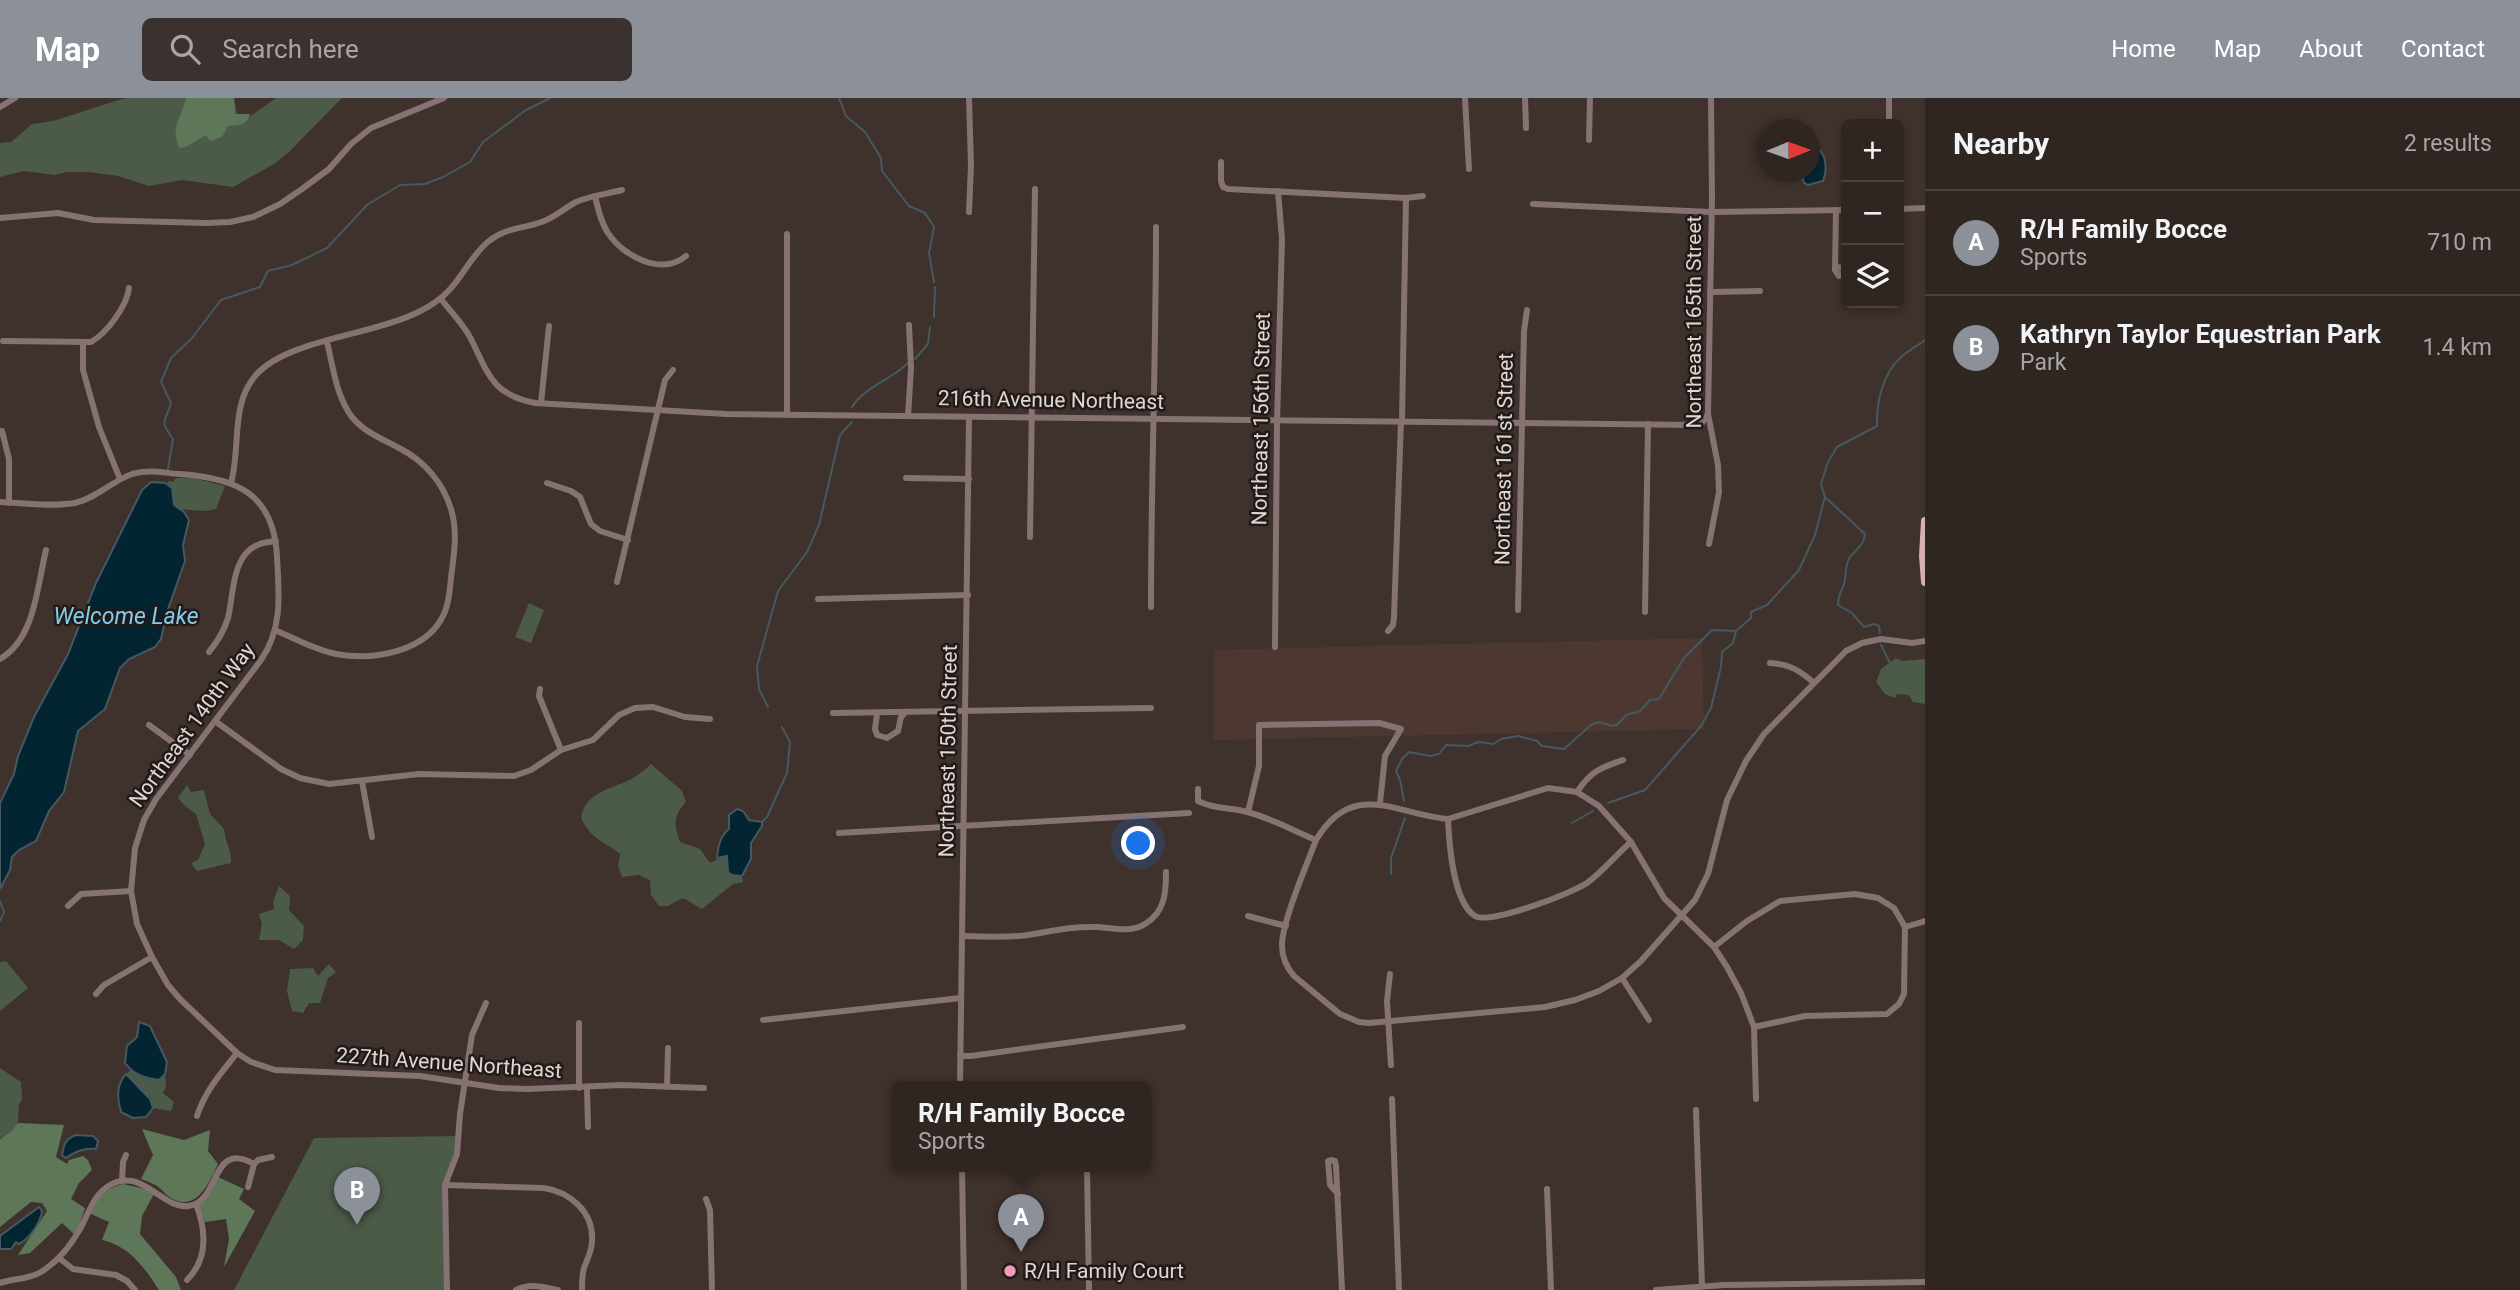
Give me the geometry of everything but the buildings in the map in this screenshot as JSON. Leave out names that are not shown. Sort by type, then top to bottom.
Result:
[{"type":"main road","points":[[1925,521],[1925,582]]},
{"type":"street","points":[[0,107],[15,98]]},
{"type":"street","points":[[0,218],[58,213],[94,220],[206,223],[253,217],[280,204],[320,176],[361,134],[429,101],[444,98]]},
{"type":"street","points":[[969,98],[969,212]]},
{"type":"street","points":[[1465,98],[1468,169]]},
{"type":"street","points":[[1525,98],[1526,128]]},
{"type":"street","points":[[1589,140],[1590,98]]},
{"type":"street","name":"Northeast 165th Street","points":[[1709,544],[1719,492],[1718,465],[1708,414],[1711,98]]},
{"type":"street","points":[[1889,98],[1889,119]]},
{"type":"street","points":[[1221,162],[1223,187],[1406,198],[1423,196]]},
{"type":"street","points":[[1030,537],[1035,189]]},
{"type":"street","points":[[0,502],[76,502],[90,498],[120,479],[143,471],[207,475],[231,483],[236,464],[240,405],[246,389],[263,368],[282,358],[412,315],[440,299],[454,285],[480,248],[491,239],[511,229],[546,220],[576,203],[622,190]]},
{"type":"street","name":"Northeast 156th Street","points":[[1275,647],[1282,239],[1278,191]]},
{"type":"street","points":[[595,196],[602,222],[621,248],[638,258],[656,263],[671,264],[686,256]]},
{"type":"street","points":[[1388,631],[1393,625],[1394,617],[1402,421],[1406,198]]},
{"type":"street","points":[[1533,204],[1712,212],[1841,210]]},
{"type":"street","points":[[1904,209],[1925,208]]},
{"type":"street","points":[[1835,270],[1836,210]]},
{"type":"street","points":[[1151,607],[1156,227]]},
{"type":"street","points":[[787,415],[788,234]]},
{"type":"street","points":[[1,340],[83,344],[100,337],[128,298],[129,288]]},
{"type":"street","points":[[1710,292],[1760,291]]},
{"type":"street","name":"216th Avenue Northeast","points":[[440,299],[468,334],[480,363],[493,382],[520,399],[541,403],[658,411],[787,415],[1648,424],[1699,424],[1708,414]]},
{"type":"street","name":"Northeast 161st Street","points":[[1518,610],[1524,331],[1527,310]]},
{"type":"street","points":[[908,416],[911,368],[909,325]]},
{"type":"street","points":[[541,403],[549,326]]},
{"type":"street","points":[[277,631],[321,650],[354,657],[388,653],[419,641],[435,629],[447,608],[456,540],[446,496],[426,467],[401,449],[368,431],[351,416],[341,397],[327,342]]},
{"type":"street","points":[[83,344],[83,370],[95,405],[99,428],[120,479]]},
{"type":"street","points":[[617,582],[665,380],[673,370]]},
{"type":"street","name":"Northeast 150th Street","points":[[960,1081],[969,417]]},
{"type":"street","points":[[1645,612],[1648,424]]},
{"type":"street","points":[[2,431],[9,459],[9,503]]},
{"type":"street","points":[[906,478],[969,479]]},
{"type":"street","name":"Northeast 140th Way","points":[[231,483],[249,494],[270,518],[276,541],[279,595],[277,631],[267,652],[156,799],[144,820],[133,856],[131,891],[137,924],[152,957],[173,991],[237,1053]]},
{"type":"street","points":[[547,483],[580,497],[591,524],[600,531],[628,540]]},
{"type":"street","points":[[209,652],[219,639],[227,620],[236,574],[244,556],[259,544],[276,541]]},
{"type":"street","points":[[0,659],[20,642],[27,630],[46,550]]},
{"type":"street","points":[[818,599],[968,595]]},
{"type":"street","points":[[1756,1099],[1754,1027],[1741,993],[1714,947],[1682,916],[1664,898],[1631,842],[1599,806],[1577,792],[1548,788],[1536,790],[1448,819],[1434,818],[1380,803],[1364,805],[1342,812],[1323,828],[1316,840],[1286,926],[1282,949],[1288,969],[1340,1014],[1359,1022],[1388,1022],[1545,1007],[1575,1000],[1622,978],[1661,940],[1682,916],[1695,900],[1708,874],[1727,800],[1746,761],[1764,734],[1813,682],[1846,651],[1862,643],[1881,639],[1925,642]]},
{"type":"street","points":[[1770,663],[1792,667],[1813,682]]},
{"type":"street","points":[[540,689],[539,696],[561,750]]},
{"type":"street","points":[[215,721],[264,759],[300,778],[330,784],[419,774],[514,776],[531,770],[561,750],[593,740],[627,711],[642,707],[663,709],[685,717],[710,719]]},
{"type":"street","points":[[833,713],[1151,708]]},
{"type":"street","points":[[877,714],[877,735],[887,738],[898,731],[905,713]]},
{"type":"street","points":[[1248,812],[1259,766],[1259,725],[1379,723],[1401,729],[1385,756],[1380,803]]},
{"type":"street","points":[[149,725],[190,755]]},
{"type":"street","points":[[1577,792],[1596,769],[1623,760]]},
{"type":"street","points":[[362,781],[372,837]]},
{"type":"street","points":[[1198,789],[1196,798],[1204,805],[1217,810],[1248,812],[1316,840]]},
{"type":"street","points":[[839,833],[1189,813]]},
{"type":"street","points":[[1448,819],[1451,859],[1462,896],[1468,910],[1479,918],[1493,918],[1570,892],[1589,882],[1631,842]]},
{"type":"street","points":[[963,936],[1027,935],[1084,926],[1129,930],[1138,928],[1154,918],[1160,909],[1165,896],[1166,872]]},
{"type":"street","points":[[68,906],[81,894],[131,891]]},
{"type":"street","points":[[1714,947],[1747,921],[1780,901],[1855,894],[1878,898],[1894,908],[1905,927],[1904,994],[1899,1004],[1886,1014],[1805,1016],[1754,1027]]},
{"type":"street","points":[[1248,916],[1286,926]]},
{"type":"street","points":[[1905,927],[1925,921]]},
{"type":"street","points":[[96,994],[104,985],[152,957]]},
{"type":"street","points":[[1390,974],[1387,1001],[1391,1065]]},
{"type":"street","points":[[1622,978],[1649,1020]]},
{"type":"street","points":[[764,1020],[961,998]]},
{"type":"street","points":[[447,1290],[444,1185],[457,1154],[472,1035],[486,1003]]},
{"type":"street","points":[[579,1023],[588,1127]]},
{"type":"street","points":[[960,1056],[1183,1027]]},
{"type":"street","points":[[667,1087],[668,1048]]},
{"type":"street","points":[[197,1116],[214,1082],[237,1053]]},
{"type":"street","name":"227th Avenue Northeast","points":[[237,1053],[251,1062],[275,1070],[420,1076],[527,1089],[622,1085],[704,1088]]},
{"type":"street","points":[[1392,1099],[1399,1290]]},
{"type":"street","points":[[1696,1110],[1702,1286]]},
{"type":"street","points":[[122,1181],[126,1155]]},
{"type":"street","points":[[248,1187],[254,1164],[258,1160],[272,1157]]},
{"type":"street","points":[[0,1283],[34,1276],[59,1258],[80,1229],[92,1202],[110,1185],[122,1181],[135,1182],[153,1189],[171,1204],[187,1207],[196,1204],[211,1189],[218,1169],[227,1160],[238,1158],[254,1164]]},
{"type":"street","points":[[962,1172],[964,1290]]},
{"type":"street","points":[[1087,1172],[1088,1290]]},
{"type":"street","points":[[444,1185],[544,1188],[568,1195],[585,1213],[591,1227],[593,1241],[584,1268],[582,1290]]},
{"type":"street","points":[[1547,1189],[1551,1290]]},
{"type":"street","points":[[1338,1194],[1342,1290]]},
{"type":"street","points":[[706,1199],[709,1210],[712,1290]]},
{"type":"street","points":[[187,1280],[202,1259],[205,1238],[196,1204]]},
{"type":"street","points":[[59,1258],[73,1269],[116,1275],[127,1281],[135,1290]]},
{"type":"street","points":[[1656,1290],[1702,1286],[1894,1286],[1925,1282]]},
{"type":"street","points":[[516,1290],[537,1284],[558,1290]]},
{"type":"shaded area","points":[[1702,638],[1704,729],[1214,740],[1214,650]]},
{"type":"green space","points":[[125,98],[234,98],[239,124],[276,98],[342,98],[290,151],[274,164],[233,187],[183,180],[149,186],[118,176],[88,172],[54,175],[24,171],[0,177],[0,143],[11,142],[32,124],[53,121]]},
{"type":"green space","points":[[186,98],[234,98],[235,114],[250,114],[249,118],[239,125],[228,126],[222,137],[210,141],[206,135],[186,147],[179,148],[176,127]]},
{"type":"green space","points":[[176,478],[193,478],[225,486],[216,509],[177,509],[172,488],[167,485],[168,481],[173,482]]},
{"type":"green space","points":[[529,603],[544,610],[531,643],[515,637]]},
{"type":"green space","points":[[1896,658],[1902,661],[1925,659],[1925,704],[1913,702],[1909,695],[1897,694],[1895,698],[1885,694],[1876,682],[1881,669]]},
{"type":"green space","points":[[651,764],[682,791],[686,802],[676,820],[680,842],[700,849],[710,863],[727,855],[732,875],[742,876],[743,882],[733,884],[702,909],[683,898],[668,906],[659,906],[651,895],[650,880],[639,875],[622,877],[618,866],[620,854],[593,835],[581,818],[588,802],[594,796],[635,777]]},
{"type":"green space","points":[[187,785],[191,792],[204,790],[210,814],[224,829],[231,863],[197,871],[191,863],[198,860],[205,844],[196,814],[178,798]]},
{"type":"green space","points":[[279,886],[290,896],[289,910],[304,926],[303,940],[294,949],[279,940],[259,940],[262,924],[259,914],[274,909],[273,901]]},
{"type":"green space","points":[[6,961],[28,988],[0,1011],[0,962]]},
{"type":"green space","points":[[329,964],[336,972],[328,978],[320,1003],[309,1003],[303,1013],[292,1011],[287,991],[290,969],[313,968],[318,976]]},
{"type":"green space","points":[[0,1068],[21,1082],[22,1099],[18,1123],[0,1138]]},
{"type":"green space","points":[[131,1070],[144,1078],[159,1080],[165,1074],[166,1086],[163,1093],[174,1102],[171,1111],[153,1108],[150,1099],[126,1074]]},
{"type":"green space","points":[[18,1123],[64,1125],[56,1157],[67,1164],[69,1160],[83,1156],[92,1170],[79,1183],[71,1199],[85,1208],[74,1234],[62,1223],[30,1253],[18,1255],[47,1211],[42,1203],[31,1202],[0,1227],[0,1139]]},
{"type":"green space","points":[[142,1129],[184,1140],[210,1130],[208,1151],[218,1164],[197,1197],[183,1202],[175,1200],[157,1186],[141,1179],[153,1155]]},
{"type":"green space","points":[[458,1136],[457,1154],[445,1185],[447,1290],[234,1290],[314,1138]]},
{"type":"green space","points":[[218,1177],[244,1189],[239,1199],[255,1211],[224,1267],[229,1239],[226,1219],[205,1222],[199,1206]]},
{"type":"green space","points":[[123,1184],[150,1190],[154,1194],[142,1216],[140,1234],[176,1277],[181,1290],[159,1290],[128,1252],[102,1240],[109,1222],[91,1214],[103,1194]]},
{"type":"water","points":[[1820,151],[1825,168],[1823,181],[1820,182]]},
{"type":"water","name":"Welcome Lake","points":[[151,482],[165,483],[172,488],[174,505],[184,512],[189,520],[183,545],[185,561],[167,612],[161,639],[155,647],[129,659],[120,668],[105,709],[78,731],[64,792],[49,811],[36,841],[12,857],[10,870],[0,889],[0,803],[14,774],[18,756],[34,717],[68,654],[96,583],[142,490]]},
{"type":"water","points":[[737,809],[743,811],[749,820],[762,822],[751,843],[751,859],[742,876],[728,872],[727,856],[717,858],[720,842],[729,829],[729,815]]},
{"type":"water","points":[[139,1022],[150,1026],[167,1062],[165,1074],[159,1080],[140,1075],[125,1063],[127,1046],[137,1037]]},
{"type":"water","points":[[126,1074],[150,1099],[153,1108],[146,1117],[133,1118],[121,1112],[118,1092]]},
{"type":"water","points":[[76,1135],[93,1136],[98,1141],[96,1149],[80,1150],[66,1158],[62,1155],[64,1145],[69,1138]]},
{"type":"water","points":[[39,1207],[42,1211],[37,1225],[23,1242],[16,1242],[11,1249],[0,1249],[0,1236]]},
{"type":"waterway","points":[[168,469],[173,439],[164,421],[171,403],[161,382],[171,358],[192,338],[221,300],[260,287],[268,271],[292,265],[327,248],[367,205],[400,185],[425,184],[470,162],[483,142],[526,110],[550,98]]},
{"type":"waterway","points":[[839,98],[846,116],[865,132],[881,158],[882,171],[909,206],[925,213],[934,227],[929,253],[934,282]]},
{"type":"waterway","points":[[934,317],[935,287]]},
{"type":"waterway","points":[[915,359],[928,344],[930,327]]},
{"type":"waterway","points":[[1404,801],[1396,771],[1409,752],[1430,756],[1439,754],[1446,745],[1468,746],[1479,742],[1493,744],[1501,739],[1518,736],[1537,741],[1542,746],[1564,749],[1591,725],[1599,722],[1613,726],[1626,715],[1640,711],[1650,700],[1659,699],[1684,658],[1712,630],[1736,631],[1751,618],[1751,612],[1767,605],[1799,570],[1815,535],[1825,497],[1821,484],[1828,462],[1837,447],[1877,426],[1879,398],[1890,371],[1901,357],[1925,340]]},
{"type":"waterway","points":[[852,407],[863,394],[908,363]]},
{"type":"waterway","points":[[768,707],[759,689],[757,666],[778,591],[807,552],[819,525],[840,435],[852,422]]},
{"type":"waterway","points":[[1825,497],[1865,534],[1862,544],[1848,560],[1838,605],[1852,613],[1864,627],[1874,624],[1879,626],[1880,633]]},
{"type":"waterway","points":[[1608,803],[1645,790],[1701,726],[1711,708],[1722,652],[1733,643],[1736,631]]},
{"type":"waterway","points":[[1881,645],[1890,663]]},
{"type":"waterway","points":[[762,822],[767,817],[787,773],[790,742],[782,727]]},
{"type":"waterway","points":[[1572,823],[1593,811]]},
{"type":"waterway","points":[[1391,874],[1391,858],[1405,818]]},
{"type":"waterway","points":[[0,901],[4,912],[0,921]]},
{"type":"place","name":"Kathryn Taylor Equestrian Park","points":[[357,1225]]},
{"type":"place","name":"R/H Family Bocce","points":[[1021,1252]]},
{"type":"place","name":"R/H Family Court","points":[[1010,1271]]}]
